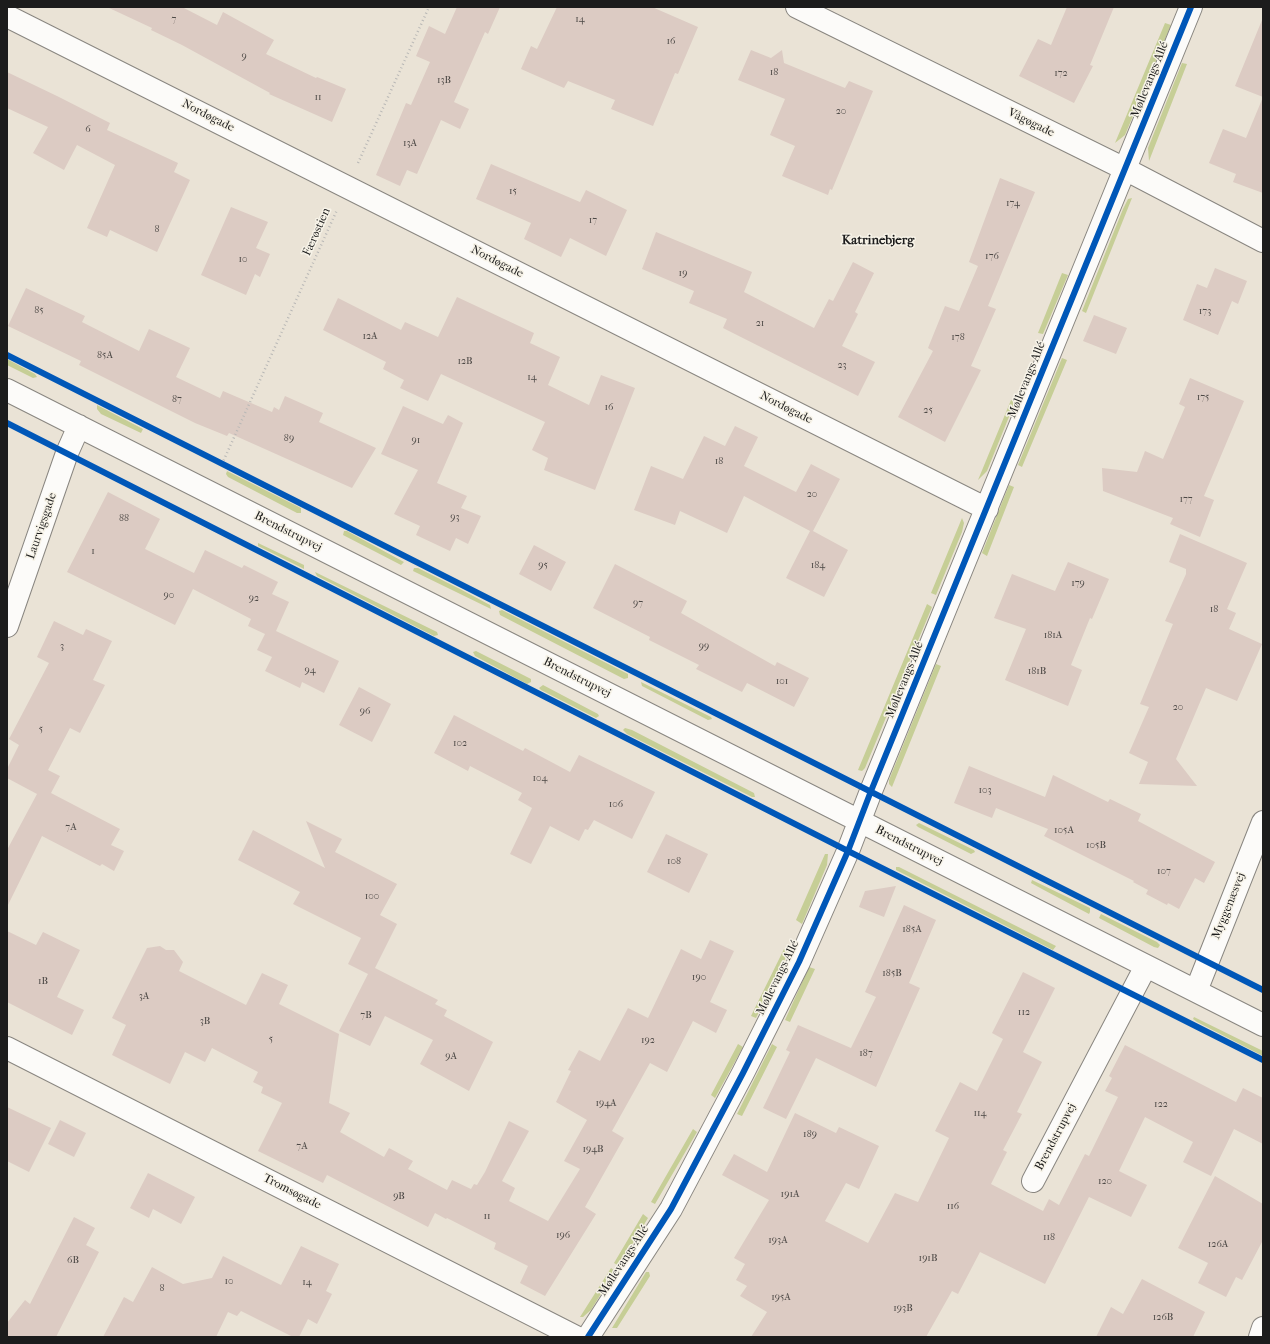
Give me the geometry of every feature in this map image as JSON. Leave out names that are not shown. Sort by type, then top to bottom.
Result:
[{"type":"street","name":"Vågøgade","points":[[798,7],[1125,169],[1263,241]]},
{"type":"street","name":"Møllevangs Allé","points":[[588,1337],[671,1209],[743,1073],[799,962],[860,821],[1191,7]]},
{"type":"street","name":"Nordøgade","points":[[7,16],[348,186],[987,509]]},
{"type":"street","name":"Brendstrupvej","points":[[7,390],[1263,1025]]},
{"type":"street","name":"Laurvigsgade","points":[[7,626],[64,460],[79,426]]},
{"type":"street","name":"Myggenæsvej","points":[[1196,991],[1263,822]]},
{"type":"street","name":"Brendstrupvej","points":[[1033,1181],[1146,966]]},
{"type":"street","name":"Tromsøgade","points":[[7,1048],[576,1337]]},
{"type":"street","points":[[1260,1337],[1263,1328]]},
{"type":"path","points":[[215,460],[229,467]]},
{"type":"green space","points":[[1165,23],[1171,25],[1125,135],[1115,143]]},
{"type":"green space","points":[[1182,63],[1187,64],[1149,161],[1148,148]]},
{"type":"green space","points":[[1132,198],[1086,313],[1082,311],[1123,209],[1128,199]]},
{"type":"green space","points":[[1062,273],[1068,275],[1043,334],[1038,333]]},
{"type":"green space","points":[[1062,358],[1067,360],[1022,467],[1018,465]]},
{"type":"green space","points":[[7,359],[35,374],[37,377],[33,378],[7,365]]},
{"type":"green space","points":[[1011,400],[1015,402],[987,471],[978,480]]},
{"type":"green space","points":[[97,405],[143,429],[141,433],[101,414],[97,409]]},
{"type":"green space","points":[[227,471],[301,508],[301,513],[297,513],[228,477],[226,474]]},
{"type":"green space","points":[[1009,485],[1014,487],[987,556],[982,553]]},
{"type":"green space","points":[[962,518],[964,523],[962,532],[936,595],[931,593]]},
{"type":"green space","points":[[344,531],[347,531],[404,562],[401,565],[343,535]]},
{"type":"green space","points":[[258,543],[304,565],[304,569],[258,546]]},
{"type":"green space","points":[[414,568],[418,568],[460,589],[490,605],[491,609],[413,571]]},
{"type":"green space","points":[[315,572],[437,632],[438,635],[434,636],[317,576]]},
{"type":"green space","points":[[927,604],[932,607],[865,768],[862,771],[858,770]]},
{"type":"green space","points":[[502,610],[628,674],[628,678],[624,679],[500,615],[499,611]]},
{"type":"green space","points":[[476,651],[531,679],[531,682],[527,684],[475,656],[473,652]]},
{"type":"green space","points":[[936,664],[941,666],[892,787],[889,784],[889,780]]},
{"type":"green space","points":[[641,682],[711,717],[712,719],[708,720],[642,686]]},
{"type":"green space","points":[[543,685],[598,714],[599,716],[596,718],[541,690],[539,688]]},
{"type":"green space","points":[[625,728],[632,730],[754,793],[755,797],[752,797],[627,734],[623,730]]},
{"type":"green space","points":[[919,823],[974,850],[975,852],[971,854],[918,827],[916,825]]},
{"type":"green space","points":[[825,854],[828,854],[827,865],[802,924],[796,920]]},
{"type":"green space","points":[[896,867],[899,867],[1056,946],[1053,950],[896,870]]},
{"type":"green space","points":[[1032,880],[1090,908],[1089,914],[1031,883]]},
{"type":"green space","points":[[1101,914],[1157,942],[1160,945],[1158,948],[1154,947],[1099,918]]},
{"type":"green space","points":[[784,949],[788,953],[756,1018],[751,1016]]},
{"type":"green space","points":[[809,967],[815,969],[790,1022],[785,1020]]},
{"type":"green space","points":[[1194,1017],[1263,1051],[1263,1056],[1197,1022],[1193,1019]]},
{"type":"green space","points":[[738,1044],[743,1047],[715,1098],[711,1095]]},
{"type":"green space","points":[[772,1044],[777,1047],[742,1116],[737,1114]]},
{"type":"green space","points":[[693,1129],[697,1132],[655,1204],[651,1202]]},
{"type":"green space","points":[[643,1214],[648,1218],[619,1266],[614,1263]]},
{"type":"green space","points":[[611,1268],[615,1271],[591,1310],[583,1317],[580,1317]]},
{"type":"green space","points":[[646,1272],[649,1272],[650,1276],[617,1328],[612,1328]]},
{"type":"building","points":[[107,7],[182,7],[217,25],[223,12],[274,40],[266,54],[316,78],[317,77],[346,89],[332,122],[269,94],[270,93],[182,45],[151,30],[152,28]]},
{"type":"building","points":[[457,7],[500,7],[488,34],[485,32],[454,102],[469,109],[460,129],[441,120],[417,174],[407,170],[400,186],[376,175],[406,103],[411,105],[430,62],[416,56],[429,26],[445,34]]},
{"type":"building","points":[[557,7],[652,7],[698,27],[678,74],[675,73],[653,126],[611,109],[615,100],[568,81],[564,88],[521,69],[531,46],[537,49]]},
{"type":"building","points":[[1067,7],[1114,7],[1090,65],[1093,66],[1074,103],[1019,76],[1038,39],[1051,45]]},
{"type":"building","points":[[1263,20],[1263,97],[1235,86]]},
{"type":"building","points":[[751,50],[771,58],[782,50],[784,63],[845,88],[849,81],[873,91],[832,190],[830,189],[828,195],[782,176],[795,146],[770,135],[785,99],[738,80]]},
{"type":"building","points":[[7,72],[110,123],[107,130],[178,163],[174,172],[190,180],[157,252],[110,230],[107,237],[87,228],[115,165],[77,145],[64,170],[33,153],[48,127],[7,108]]},
{"type":"building","points":[[1263,97],[1263,193],[1233,182],[1236,174],[1209,163],[1223,129],[1246,138]]},
{"type":"building","points":[[491,164],[580,202],[586,190],[627,210],[606,256],[570,238],[561,257],[524,239],[531,223],[476,199]]},
{"type":"building","points":[[1000,178],[1035,192],[988,306],[996,309],[971,366],[981,370],[945,442],[898,417],[933,351],[928,348],[945,306],[959,311],[978,266],[969,262]]},
{"type":"building","points":[[231,207],[268,222],[256,248],[270,254],[260,277],[255,274],[246,295],[201,275]]},
{"type":"building","points":[[656,232],[752,272],[744,292],[814,328],[829,299],[833,301],[853,262],[874,273],[855,312],[858,314],[842,346],[875,362],[858,396],[723,328],[727,319],[689,303],[694,291],[642,269]]},
{"type":"building","points":[[1215,268],[1247,281],[1238,304],[1232,301],[1218,335],[1183,320],[1197,284],[1207,288]]},
{"type":"building","points":[[26,288],[85,316],[82,322],[139,351],[149,329],[190,348],[176,377],[220,398],[223,391],[272,412],[274,407],[279,410],[285,396],[323,413],[319,422],[376,448],[352,488],[229,433],[227,436],[195,423],[79,365],[81,361],[8,326]]},
{"type":"building","points":[[457,297],[534,333],[530,343],[560,357],[548,385],[589,405],[601,375],[635,388],[595,490],[544,470],[548,458],[532,450],[545,422],[441,374],[428,401],[400,388],[404,380],[383,369],[386,362],[323,330],[338,298],[401,330],[405,322],[438,337]]},
{"type":"building","points":[[1094,315],[1127,328],[1116,354],[1083,341]]},
{"type":"building","points":[[1190,378],[1244,401],[1204,496],[1214,500],[1200,537],[1170,524],[1173,518],[1103,491],[1102,468],[1137,472],[1145,451],[1163,459],[1185,407],[1179,404]]},
{"type":"building","points":[[403,406],[443,424],[448,415],[463,423],[437,483],[467,496],[461,508],[481,516],[468,544],[456,538],[450,551],[416,535],[420,526],[394,514],[418,470],[381,454]]},
{"type":"building","points":[[735,426],[758,437],[744,466],[796,492],[811,464],[840,479],[813,531],[848,550],[824,597],[786,578],[810,531],[744,496],[727,533],[680,511],[675,525],[634,510],[651,466],[683,479],[704,436],[725,446]]},
{"type":"building","points":[[108,492],[160,519],[145,549],[194,573],[205,550],[242,568],[244,565],[278,582],[272,594],[289,602],[276,631],[339,661],[324,693],[302,682],[300,688],[265,671],[272,657],[257,650],[265,634],[248,626],[251,619],[193,589],[175,625],[67,572]]},
{"type":"building","points":[[1180,534],[1247,563],[1227,609],[1236,613],[1229,629],[1262,644],[1237,701],[1206,688],[1176,759],[1197,786],[1139,784],[1148,762],[1129,753],[1149,707],[1140,704],[1173,624],[1165,621],[1186,574],[1186,569],[1169,562]]},
{"type":"building","points":[[534,545],[566,562],[551,591],[519,574]]},
{"type":"building","points":[[1068,562],[1109,579],[1092,619],[1090,618],[1071,665],[1082,670],[1068,706],[1005,680],[1026,629],[994,618],[1012,574],[1055,591]]},
{"type":"building","points":[[615,564],[687,601],[681,613],[775,666],[777,662],[809,678],[794,707],[747,683],[742,692],[696,669],[699,665],[649,640],[650,637],[593,608]]},
{"type":"building","points":[[54,621],[83,635],[86,629],[112,641],[93,680],[105,685],[80,733],[70,728],[48,770],[60,776],[51,793],[120,829],[111,845],[124,851],[114,871],[102,864],[100,866],[42,836],[7,907],[7,850],[37,794],[7,778],[7,769],[19,745],[9,739],[49,663],[37,657]]},
{"type":"building","points":[[359,687],[391,704],[372,742],[339,725]]},
{"type":"building","points":[[454,715],[523,751],[525,748],[570,772],[579,755],[655,792],[632,839],[594,820],[588,830],[585,829],[579,841],[550,826],[531,864],[510,854],[532,808],[518,800],[522,793],[470,766],[468,771],[434,753]]},
{"type":"building","points":[[969,766],[1045,797],[1053,775],[1108,802],[1110,799],[1141,814],[1138,821],[1215,862],[1204,883],[1195,878],[1179,909],[1168,903],[1167,905],[1146,894],[1148,890],[1133,882],[1134,881],[1044,836],[1048,829],[996,808],[992,818],[954,803]]},
{"type":"building","points":[[306,821],[342,839],[335,852],[397,884],[380,915],[397,924],[375,968],[438,1000],[435,1004],[447,1010],[444,1016],[493,1042],[469,1091],[420,1064],[433,1040],[385,1016],[370,1046],[339,1031],[368,974],[348,964],[361,938],[293,904],[300,892],[238,860],[253,830],[325,868]]},
{"type":"building","points":[[666,834],[708,854],[689,893],[647,872]]},
{"type":"building","points":[[896,886],[884,917],[859,907],[865,891]]},
{"type":"building","points":[[904,905],[936,920],[909,983],[920,988],[876,1087],[816,1058],[786,1119],[763,1108],[790,1052],[786,1050],[798,1025],[851,1048],[876,997],[865,992]]},
{"type":"building","points":[[7,931],[36,945],[43,932],[80,950],[57,997],[84,1010],[72,1035],[7,1002]]},
{"type":"building","points":[[710,940],[734,951],[710,1002],[727,1010],[716,1033],[693,1021],[667,1072],[650,1063],[612,1131],[624,1138],[585,1207],[596,1214],[545,1296],[520,1283],[528,1266],[494,1249],[496,1243],[447,1218],[446,1219],[435,1213],[428,1227],[327,1175],[323,1183],[258,1151],[282,1103],[261,1093],[263,1087],[253,1082],[258,1072],[212,1048],[205,1062],[185,1052],[170,1084],[112,1055],[126,1025],[112,1018],[147,948],[160,946],[166,950],[174,950],[183,962],[179,971],[246,1005],[262,973],[288,985],[279,1004],[339,1034],[329,1103],[350,1113],[340,1132],[384,1157],[389,1148],[413,1161],[408,1169],[447,1190],[452,1180],[471,1189],[474,1184],[477,1185],[485,1172],[509,1121],[529,1131],[502,1181],[515,1188],[509,1201],[548,1221],[580,1169],[564,1161],[587,1120],[556,1102],[571,1071],[568,1070],[579,1050],[600,1061],[628,1008],[648,1018],[681,949],[701,959]]},
{"type":"building","points":[[1023,972],[1055,988],[1023,1052],[1042,1062],[1017,1112],[1022,1114],[1003,1150],[1007,1152],[991,1184],[1043,1211],[1049,1199],[1059,1205],[1085,1154],[1089,1156],[1118,1097],[1105,1091],[1112,1078],[1109,1076],[1125,1045],[1236,1102],[1243,1088],[1263,1098],[1263,1144],[1234,1129],[1211,1176],[1183,1162],[1193,1142],[1145,1117],[1119,1171],[1147,1185],[1131,1217],[1089,1197],[1045,1284],[980,1252],[958,1294],[952,1291],[926,1337],[751,1337],[767,1312],[740,1296],[747,1286],[736,1280],[745,1264],[734,1258],[769,1200],[722,1175],[734,1154],[767,1172],[795,1113],[836,1133],[839,1127],[879,1146],[859,1189],[846,1183],[825,1221],[868,1243],[895,1193],[918,1202],[949,1138],[935,1131],[960,1082],[977,1091],[1003,1039],[992,1033]]},
{"type":"building","points":[[7,1107],[51,1128],[29,1172],[7,1161]]},
{"type":"building","points":[[60,1120],[86,1133],[74,1157],[48,1144]]},
{"type":"building","points":[[148,1173],[195,1197],[181,1224],[153,1209],[149,1218],[130,1208]]},
{"type":"building","points":[[1215,1176],[1263,1204],[1263,1240],[1242,1280],[1236,1277],[1226,1297],[1198,1283],[1208,1263],[1178,1248]]},
{"type":"building","points":[[74,1217],[95,1228],[86,1245],[99,1252],[56,1337],[7,1337],[7,1323],[25,1300],[30,1304]]},
{"type":"building","points":[[301,1246],[339,1264],[326,1291],[332,1294],[317,1324],[308,1319],[299,1337],[293,1337],[241,1311],[237,1316],[228,1312],[216,1337],[103,1337],[124,1297],[133,1302],[152,1267],[183,1284],[212,1278],[223,1256],[281,1285]]},
{"type":"building","points":[[1142,1279],[1205,1312],[1193,1337],[1096,1337],[1111,1307],[1123,1314]]},
{"type":"cycle path","points":[[588,1337],[671,1209],[743,1073],[799,962],[848,851],[871,791],[1191,7]]},
{"type":"cycle path","points":[[7,355],[1263,990]]},
{"type":"cycle path","points":[[7,423],[848,851],[1263,1060]]},
{"type":"district","name":"Katrinebjerg","points":[[878,241]]}]
